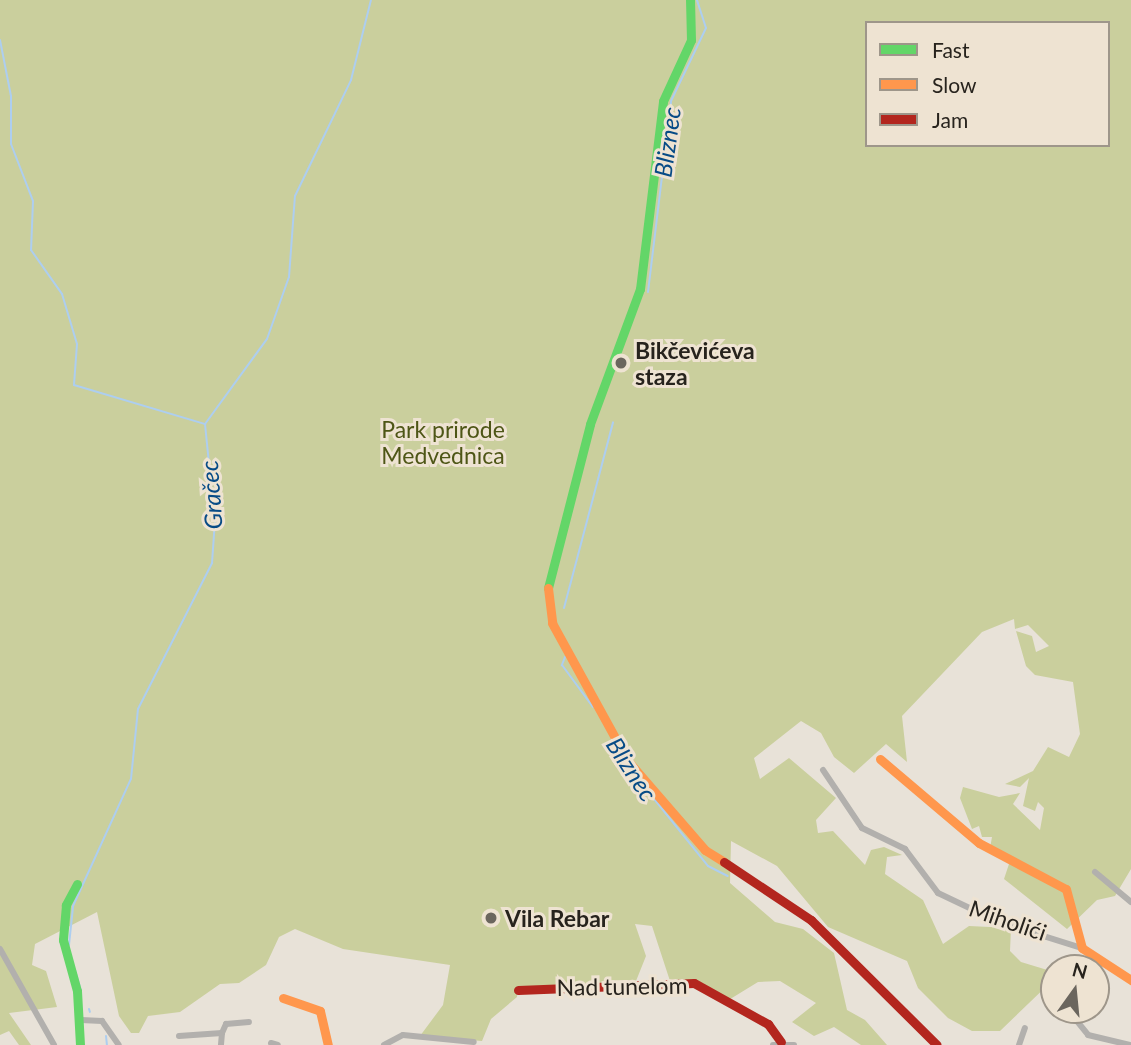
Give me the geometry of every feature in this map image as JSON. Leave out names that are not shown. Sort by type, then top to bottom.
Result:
[{"type":"main road","points":[[690,0],[693,34],[663,101],[640,289],[625,343],[590,424],[551,568],[552,623],[628,761],[705,850],[811,920],[936,1045]]},
{"type":"main road","name":"Miholići","points":[[880,759],[979,843],[1066,889],[1082,948],[1087,954]]},
{"type":"main road","points":[[77,884],[66,905],[63,940],[81,1020],[78,1045]]},
{"type":"main road","name":"Miholići","points":[[1110,968],[1131,980]]},
{"type":"main road","name":"Nad tunelom","points":[[518,990],[694,983],[768,1024],[777,1043]]},
{"type":"main road","points":[[283,998],[321,1012],[328,1045]]},
{"type":"street","name":"Miholići","points":[[823,770],[862,828],[905,849],[938,893],[999,922],[1082,948]]},
{"type":"street","points":[[1094,872],[1131,902]]},
{"type":"street","points":[[0,949],[54,1045]]},
{"type":"street","points":[[81,1020],[102,1021],[119,1045]]},
{"type":"street","points":[[220,1045],[226,1024],[249,1022]]},
{"type":"street","points":[[1079,1024],[1088,1035],[1130,1045]]},
{"type":"street","points":[[1019,1045],[1025,1028]]},
{"type":"street","points":[[179,1036],[222,1033]]},
{"type":"street","points":[[384,1045],[403,1035],[474,1042]]},
{"type":"street","points":[[777,1043],[794,1045]]},
{"type":"green space","name":"Park prirode Medvednica","points":[[0,0],[1131,0],[1131,869],[1115,896],[1097,900],[1067,929],[1004,879],[1011,858],[990,848],[992,837],[982,837],[979,826],[972,829],[960,798],[963,787],[999,797],[1020,793],[1013,804],[1040,830],[1044,808],[1038,802],[1035,811],[1023,806],[1029,778],[1020,787],[1005,784],[1033,771],[1048,747],[1069,757],[1080,734],[1073,682],[1035,675],[1026,666],[1016,631],[1032,636],[1036,652],[1049,646],[1028,625],[1015,629],[1014,619],[982,632],[902,716],[907,762],[886,744],[854,773],[834,757],[821,733],[801,721],[754,758],[760,779],[789,758],[836,798],[816,820],[818,833],[833,831],[865,865],[871,850],[884,847],[902,855],[887,857],[885,874],[923,900],[943,944],[969,926],[1011,928],[1010,951],[1021,962],[1040,968],[1040,992],[1000,1031],[972,1031],[948,1018],[918,988],[907,961],[828,927],[777,866],[731,841],[730,883],[775,922],[803,929],[834,953],[847,1010],[865,1020],[887,1045],[861,1045],[834,1027],[814,1036],[792,1022],[816,1003],[780,981],[758,982],[727,1001],[706,985],[670,981],[652,926],[635,924],[646,956],[636,981],[518,987],[517,997],[491,1019],[482,1041],[420,1036],[443,1005],[450,965],[343,949],[295,929],[279,937],[266,965],[239,983],[220,984],[180,1012],[148,1016],[139,1033],[131,1033],[119,1016],[97,912],[35,944],[32,965],[46,971],[57,1007],[9,1013],[31,1045],[19,1045],[9,1031],[0,1035]]},
{"type":"waterway","name":"Gračec","points":[[69,945],[73,906],[131,779],[138,709],[212,563],[215,524],[205,424],[267,339],[289,277],[295,196],[351,80],[371,0]]},
{"type":"waterway","name":"Bliznec","points":[[648,292],[671,101],[706,28],[697,0]]},
{"type":"waterway","points":[[0,40],[11,96],[11,144],[33,201],[31,250],[62,294],[77,344],[74,385],[205,424]]},
{"type":"waterway","name":"Bliznec","points":[[564,608],[613,422]]},
{"type":"waterway","name":"Bliznec","points":[[565,657],[562,665],[593,707]]},
{"type":"waterway","name":"Bliznec","points":[[630,769],[708,866],[728,876]]},
{"type":"waterway","name":"Gračec","points":[[75,970],[81,991]]},
{"type":"waterway","name":"Gračec","points":[[106,1036],[107,1045]]},
{"type":"traffic: fast","points":[[548,588],[590,424],[640,289],[663,101],[691,40],[690,0]]},
{"type":"traffic: fast","points":[[77,884],[66,905],[63,940],[77,991],[80,1045]]},
{"type":"traffic: slow","points":[[548,588],[552,623],[628,761],[705,850],[724,862]]},
{"type":"traffic: slow","points":[[880,759],[979,843],[1066,889],[1082,948],[1131,980]]},
{"type":"traffic: slow","points":[[283,998],[320,1011],[328,1045]]},
{"type":"traffic: jam","points":[[724,862],[811,920],[937,1045]]},
{"type":"traffic: jam","points":[[518,990],[694,983],[768,1024],[781,1042]]},
{"type":"place","name":"Bikčevićeva staza","points":[[621,363]]},
{"type":"place","name":"Vila Rebar","points":[[491,918]]}]
